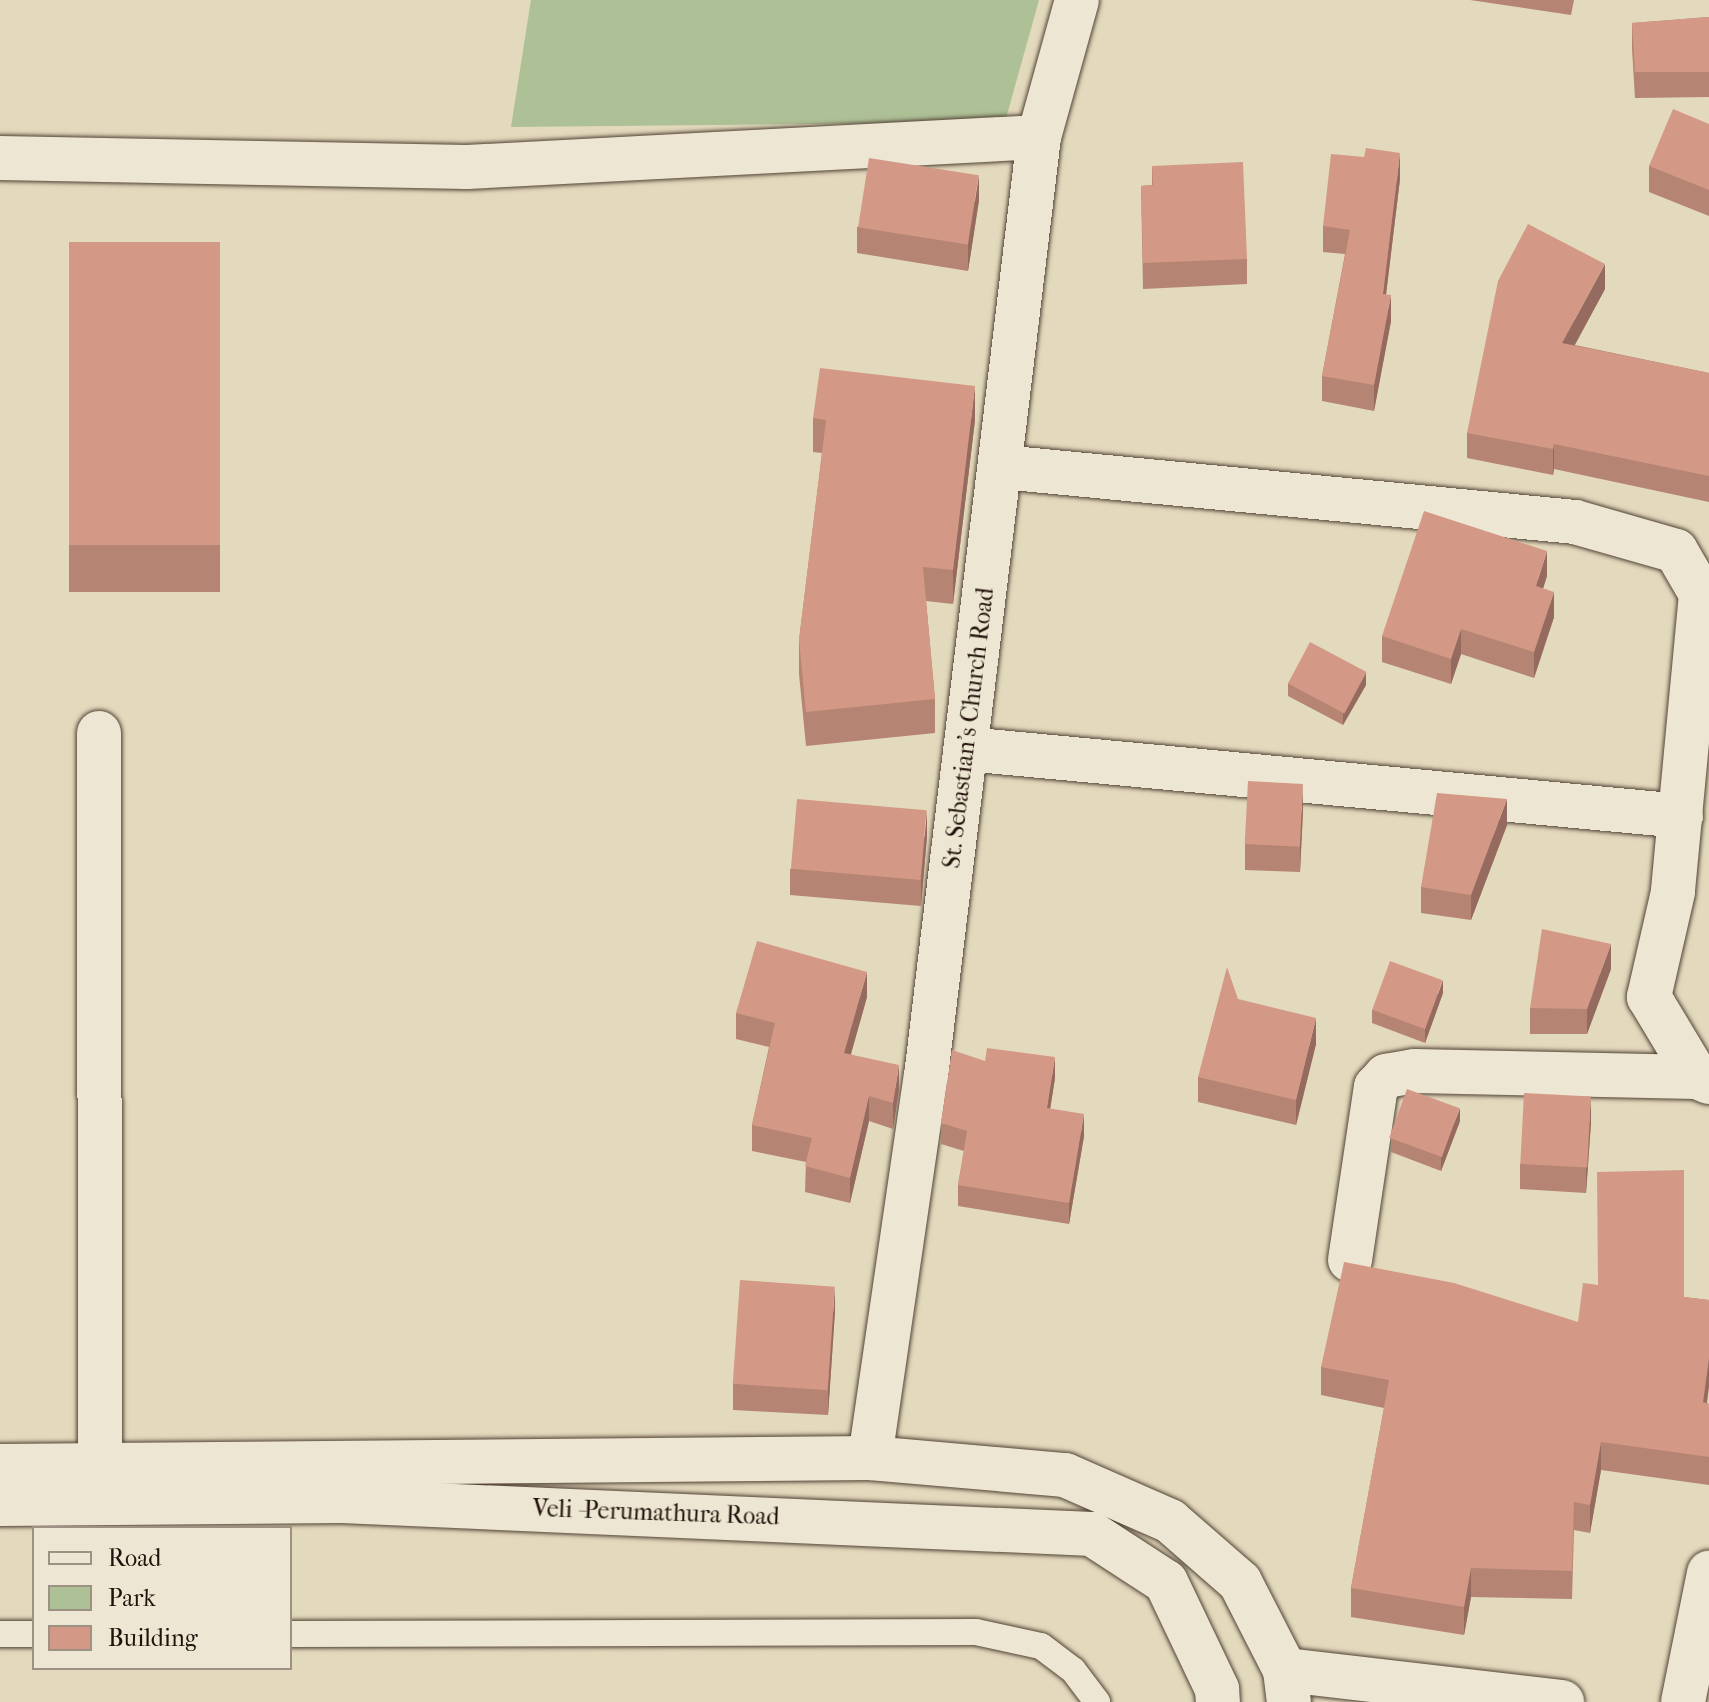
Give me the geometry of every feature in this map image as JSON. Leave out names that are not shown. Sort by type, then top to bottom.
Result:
[{"type":"street","name":"St. Sebastian's Church Road","points":[[870,1458],[926,1076],[1002,467],[1039,137],[1077,0]]},
{"type":"street","points":[[0,158],[467,167],[1039,137]]},
{"type":"street","points":[[1002,467],[1575,522],[1676,551],[1701,594],[1673,892],[1649,997],[1703,1080]]},
{"type":"street","points":[[99,733],[100,1465]]},
{"type":"street","points":[[966,749],[1681,816]]},
{"type":"street","points":[[1350,1260],[1376,1087],[1386,1076],[1414,1071],[1703,1080]]},
{"type":"street","points":[[0,1466],[870,1458],[1065,1475],[1170,1521],[1240,1582],[1287,1686],[1562,1702]]},
{"type":"street","name":"Veli -Perumathura Road","points":[[0,1504],[342,1501],[1092,1534],[1166,1582],[1217,1689],[1218,1702]]},
{"type":"street","points":[[1683,1702],[1709,1573]]},
{"type":"lane","points":[[292,1634],[976,1632],[1041,1646],[1073,1670],[1097,1702]]},
{"type":"lane","points":[[0,1634],[32,1634]]},
{"type":"green space","points":[[531,0],[1039,0],[1005,122],[511,127]]},
{"type":"building","points":[[1709,17],[1709,72],[1635,72],[1632,23]]},
{"type":"building","points":[[1673,109],[1709,124],[1709,190],[1649,166]]},
{"type":"building","points":[[1366,148],[1400,153],[1383,294],[1391,295],[1374,385],[1322,376],[1350,230],[1323,226],[1331,154],[1364,157]]},
{"type":"building","points":[[869,158],[979,175],[968,245],[858,227]]},
{"type":"building","points":[[1243,162],[1247,259],[1143,263],[1141,186],[1153,185],[1152,166]]},
{"type":"building","points":[[1528,224],[1605,264],[1562,343],[1709,373],[1709,476],[1554,444],[1553,449],[1467,433],[1498,281]]},
{"type":"building","points":[[69,242],[220,242],[220,545],[69,545]]},
{"type":"building","points":[[820,368],[975,386],[953,570],[923,567],[935,699],[806,712],[799,640],[826,420],[813,418]]},
{"type":"building","points":[[1424,511],[1547,551],[1536,586],[1554,592],[1534,652],[1461,629],[1451,659],[1382,636]]},
{"type":"building","points":[[1310,642],[1367,672],[1344,714],[1288,683]]},
{"type":"building","points":[[1248,781],[1303,784],[1300,847],[1245,844]]},
{"type":"building","points":[[1437,793],[1507,799],[1471,895],[1421,887]]},
{"type":"building","points":[[797,799],[927,810],[920,880],[791,869]]},
{"type":"building","points":[[1542,929],[1611,944],[1587,1009],[1530,1008]]},
{"type":"building","points":[[757,941],[867,972],[844,1053],[899,1065],[893,1103],[869,1096],[850,1178],[805,1166],[812,1138],[752,1125],[775,1023],[736,1013]]},
{"type":"building","points":[[1390,961],[1443,980],[1425,1029],[1372,1010]]},
{"type":"building","points":[[1227,967],[1238,999],[1316,1018],[1296,1100],[1198,1077]]},
{"type":"building","points":[[987,1048],[1055,1057],[1047,1108],[1084,1114],[1069,1203],[958,1185],[967,1131],[941,1123],[952,1050],[985,1061]]},
{"type":"building","points":[[1407,1089],[1460,1108],[1442,1157],[1389,1138]]},
{"type":"building","points":[[1524,1093],[1591,1097],[1587,1167],[1520,1164]]},
{"type":"building","points":[[1684,1170],[1684,1297],[1709,1300],[1709,1358],[1703,1402],[1709,1404],[1709,1457],[1601,1442],[1590,1505],[1574,1502],[1572,1571],[1471,1568],[1464,1607],[1351,1588],[1389,1380],[1321,1367],[1344,1262],[1454,1283],[1578,1322],[1583,1283],[1598,1285],[1597,1172]]},
{"type":"building","points":[[740,1280],[835,1287],[828,1390],[733,1384]]}]
